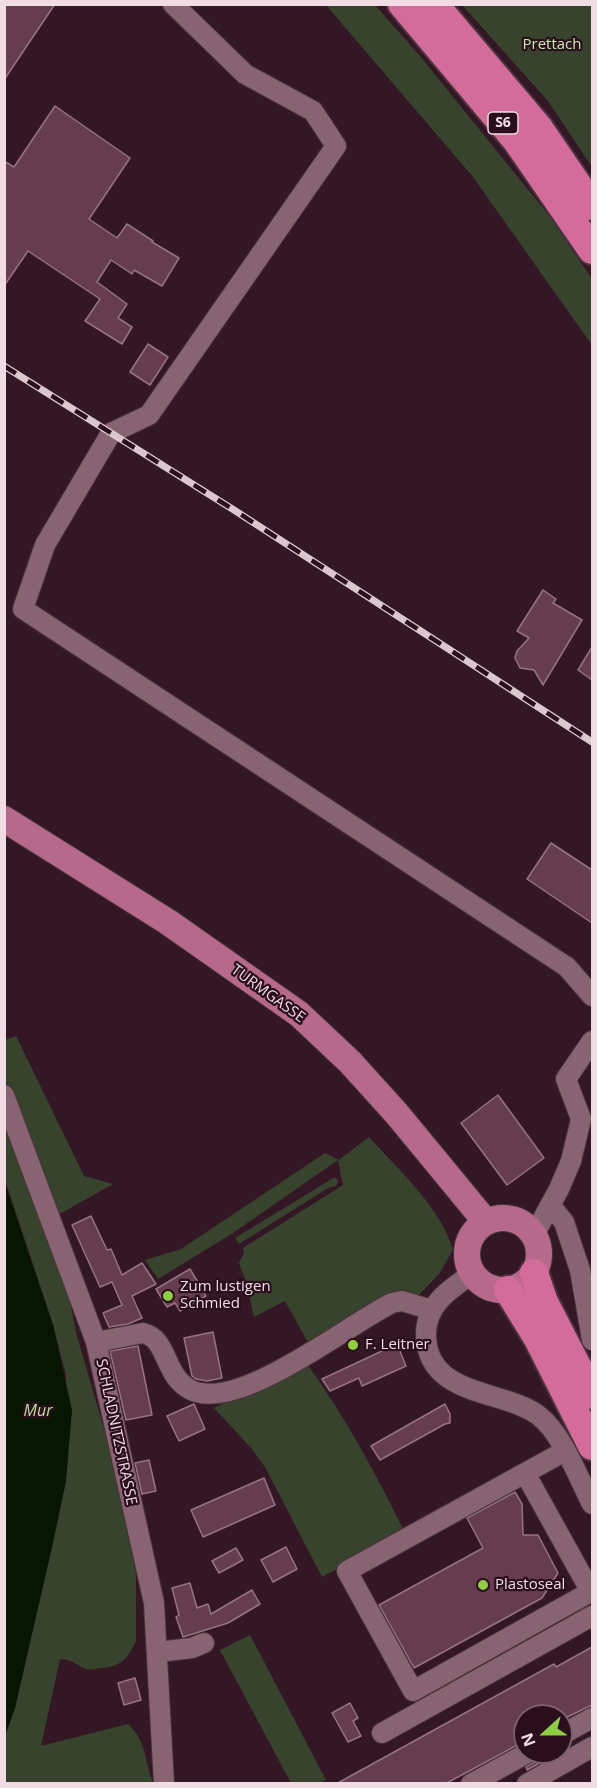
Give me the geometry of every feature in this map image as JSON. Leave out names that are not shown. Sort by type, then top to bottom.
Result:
[{"type":"highway","name":"S6","points":[[402,4],[517,141],[592,250]]},
{"type":"highway","name":"S6","points":[[434,4],[539,128],[592,206]]},
{"type":"highway","points":[[534,1274],[544,1302],[592,1395]]},
{"type":"highway","points":[[508,1290],[538,1339],[592,1446]]},
{"type":"main road","name":"TURMGASSE","points":[[4,819],[168,922],[299,1014],[350,1062],[397,1114],[486,1222]]},
{"type":"main road","points":[[498,1218],[512,1219],[524,1224],[534,1235],[539,1249],[538,1262],[534,1274],[522,1285],[508,1290],[494,1289],[481,1283],[472,1274],[467,1259],[468,1243],[476,1230],[486,1222],[498,1218]]},
{"type":"street","points":[[173,4],[245,74],[313,111],[336,146],[149,415],[111,433],[45,545],[23,609],[567,967],[592,996]]},
{"type":"street","points":[[534,1235],[571,1161],[581,1119],[567,1079],[592,1041]]},
{"type":"street","name":"SCHLADNITZSTRASSE","points":[[4,1095],[96,1342],[154,1603],[164,1784]]},
{"type":"street","points":[[555,1197],[580,1270],[592,1340]]},
{"type":"street","points":[[472,1274],[446,1292],[432,1310],[428,1320],[426,1342],[432,1360],[440,1371],[467,1388],[538,1415],[555,1434],[592,1504]]},
{"type":"street","points":[[96,1342],[142,1333],[153,1336],[160,1345],[176,1379],[194,1391],[212,1394],[277,1372],[392,1303],[402,1301],[432,1310]]},
{"type":"street","points":[[525,1473],[592,1592],[413,1690],[348,1571],[525,1473],[565,1451]]},
{"type":"street","points":[[382,1733],[592,1616]]},
{"type":"street","points":[[158,1652],[192,1648],[204,1643]]},
{"type":"street","points":[[573,1728],[592,1718]]},
{"type":"street","points":[[527,1784],[591,1751]]},
{"type":"street","points":[[471,1784],[513,1761]]},
{"type":"green space","points":[[326,5],[375,5],[420,56],[551,218],[592,279],[592,345],[473,177]]},
{"type":"green space","name":"Prettach","points":[[462,5],[592,5],[592,167],[548,101]]},
{"type":"green space","points":[[16,1036],[84,1176],[113,1184],[56,1216],[5,1079],[5,1040]]},
{"type":"green space","points":[[4,1112],[68,1290],[76,1333],[108,1442],[136,1573],[136,1641],[133,1647],[123,1661],[108,1667],[89,1669],[60,1659],[41,1746],[128,1724],[142,1744],[153,1783],[5,1783],[5,1736],[15,1708],[66,1481],[66,1375],[53,1325],[5,1180]]},
{"type":"green space","points":[[369,1137],[429,1204],[439,1219],[453,1250],[439,1274],[417,1297],[311,1348],[285,1301],[254,1317],[247,1285],[239,1263],[244,1253],[243,1248],[343,1185],[338,1160],[233,1233],[158,1279],[145,1260],[181,1249],[325,1153],[339,1160]]},
{"type":"green space","points":[[335,1177],[338,1181],[336,1186],[328,1188],[239,1244],[235,1238]]},
{"type":"green space","points":[[305,1361],[359,1445],[405,1533],[322,1577],[265,1467],[252,1449],[214,1408]]},
{"type":"green space","points":[[250,1635],[326,1780],[319,1783],[291,1783],[220,1650]]},
{"type":"water","name":"Mur","points":[[4,1180],[53,1325],[72,1410],[66,1481],[15,1708],[5,1736]]},
{"type":"building","points":[[4,4],[55,4],[4,80]]},
{"type":"building","points":[[55,106],[130,158],[89,219],[117,238],[127,224],[179,258],[162,286],[134,270],[132,274],[111,260],[97,282],[127,304],[118,318],[132,327],[122,344],[85,321],[100,299],[28,251],[4,286],[4,161],[14,167]]},
{"type":"building","points":[[148,344],[168,357],[150,385],[130,372]]},
{"type":"building","points":[[543,590],[556,599],[553,603],[582,620],[543,685],[534,670],[520,668],[515,658],[517,651],[529,638],[517,631]]},
{"type":"building","points":[[592,647],[592,680],[578,670]]},
{"type":"building","points":[[551,843],[592,870],[592,923],[527,879]]},
{"type":"building","points":[[498,1095],[544,1158],[507,1185],[461,1123]]},
{"type":"building","points":[[91,1216],[107,1250],[111,1249],[122,1275],[142,1263],[156,1284],[132,1296],[142,1318],[128,1324],[109,1327],[103,1313],[122,1305],[112,1282],[100,1287],[72,1225]]},
{"type":"building","points":[[190,1269],[206,1296],[180,1311],[175,1303],[167,1307],[156,1289]]},
{"type":"building","points":[[213,1332],[222,1378],[207,1381],[196,1379],[192,1376],[184,1338]]},
{"type":"building","points":[[397,1344],[406,1366],[362,1386],[359,1378],[330,1391],[322,1379]]},
{"type":"building","points":[[138,1346],[152,1415],[126,1420],[110,1351]]},
{"type":"building","points":[[194,1404],[205,1429],[179,1441],[167,1416]]},
{"type":"building","points":[[445,1404],[450,1414],[450,1423],[380,1460],[371,1446]]},
{"type":"building","points":[[149,1460],[156,1491],[142,1494],[135,1463]]},
{"type":"building","points":[[264,1478],[275,1505],[203,1537],[191,1510]]},
{"type":"building","name":"Plastoseal","points":[[515,1492],[522,1504],[523,1535],[538,1535],[558,1573],[542,1598],[414,1668],[379,1605],[483,1548],[467,1518]]},
{"type":"building","points":[[286,1547],[297,1569],[273,1582],[261,1560]]},
{"type":"building","points":[[236,1548],[243,1560],[219,1573],[212,1561]]},
{"type":"building","points":[[190,1583],[197,1608],[208,1604],[211,1614],[252,1590],[260,1604],[228,1623],[183,1637],[176,1617],[179,1615],[172,1588]]},
{"type":"building","points":[[592,1647],[592,1705],[573,1714],[573,1704],[513,1704],[513,1747],[445,1784],[336,1784],[554,1664],[556,1667]]},
{"type":"building","points":[[135,1678],[141,1700],[124,1705],[118,1683]]},
{"type":"building","points":[[350,1703],[358,1718],[353,1721],[361,1736],[348,1742],[332,1713]]},
{"type":"building","points":[[531,1764],[538,1764],[527,1770],[526,1767]]},
{"type":"railway","points":[[4,366],[234,510],[592,742]]},
{"type":"place","name":"Zum lustigen Schmied","points":[[168,1296]]},
{"type":"place","name":"F. Leitner","points":[[353,1345]]},
{"type":"place","name":"Plastoseal","points":[[483,1585]]}]
